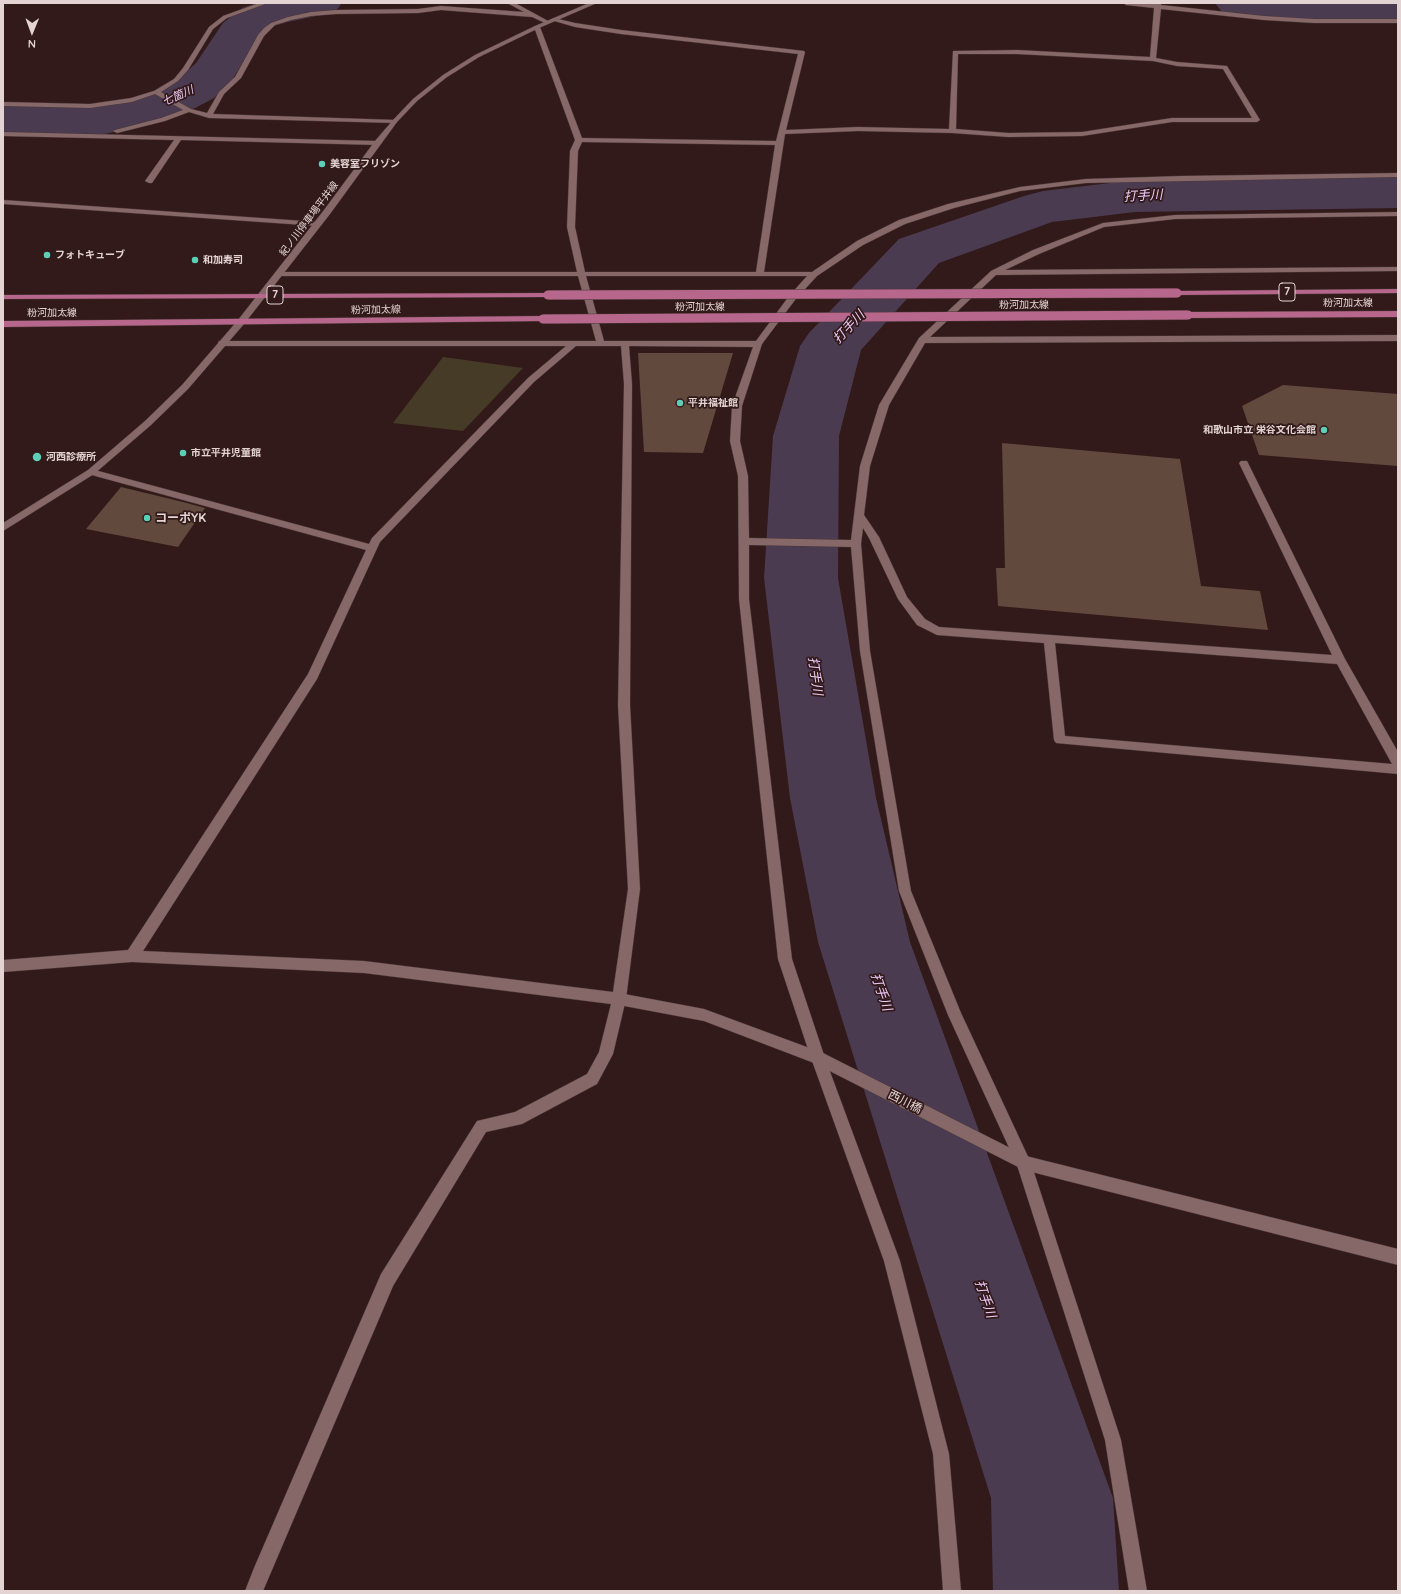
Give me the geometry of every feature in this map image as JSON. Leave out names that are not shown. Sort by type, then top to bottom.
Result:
[{"type":"main road","name":"粉河加太線","points":[[3,297],[1398,291]]},
{"type":"main road","name":"粉河加太線","points":[[3,324],[1398,314]]},
{"type":"street","points":[[3,104],[90,106],[132,100],[159,93],[176,80],[186,69],[211,28],[225,17],[265,3]]},
{"type":"street","points":[[510,3],[534,15],[551,21],[621,32],[802,52],[779,143],[760,274]]},
{"type":"street","name":"紀ノ川停車場平井線","points":[[3,528],[91,472],[148,423],[180,392],[264,295],[395,121],[415,100],[446,76],[477,56],[537,27],[594,3]]},
{"type":"street","points":[[1126,3],[1158,5],[1300,21],[1398,21]]},
{"type":"street","points":[[1153,59],[1158,5]]},
{"type":"street","points":[[209,116],[221,93],[238,78],[260,35],[273,24],[290,18],[311,14],[336,12],[418,11],[441,8],[534,15]]},
{"type":"street","points":[[537,27],[579,140],[574,151],[571,227],[581,273],[601,344]]},
{"type":"street","points":[[782,132],[858,129],[1008,135],[1082,134],[1172,120],[1257,120],[1225,67],[1177,64],[1153,59],[1017,52],[955,52],[952,132]]},
{"type":"street","points":[[159,93],[186,109],[209,116],[395,121]]},
{"type":"street","points":[[81,136],[136,128],[163,120],[186,109]]},
{"type":"street","points":[[3,134],[378,143]]},
{"type":"street","points":[[149,181],[178,138]]},
{"type":"street","points":[[579,140],[779,143]]},
{"type":"street","points":[[952,1591],[941,1454],[892,1260],[818,1058],[785,959],[744,598],[744,476],[735,442],[737,406],[758,344],[792,298],[814,274],[860,243],[902,222],[951,206],[1020,189],[1086,182],[1118,180],[1398,176]]},
{"type":"street","points":[[3,202],[318,224]]},
{"type":"street","points":[[1138,1591],[1113,1440],[1024,1163],[955,1015],[905,891],[865,652],[856,544],[864,466],[884,405],[922,340],[994,273],[1036,252],[1103,225],[1176,217],[1398,214]]},
{"type":"street","points":[[994,273],[1398,269]]},
{"type":"street","points":[[280,274],[814,274]]},
{"type":"street","points":[[922,340],[1398,338]]},
{"type":"street","points":[[222,343],[758,344]]},
{"type":"street","points":[[132,956],[313,676],[376,540],[531,380],[573,344]]},
{"type":"street","points":[[254,1591],[387,1280],[482,1126],[517,1119],[592,1079],[606,1054],[619,999],[634,889],[624,705],[628,391],[625,344]]},
{"type":"street","points":[[1244,463],[1340,660],[1398,763]]},
{"type":"street","points":[[91,472],[372,548]]},
{"type":"street","points":[[859,516],[874,537],[903,598],[920,622],[938,631],[1340,660]]},
{"type":"street","points":[[744,541],[856,544]]},
{"type":"street","points":[[1050,639],[1060,740],[1398,769]]},
{"type":"street","name":"西川橋","points":[[3,966],[132,956],[364,967],[619,999],[704,1015],[818,1058],[1024,1163],[1398,1258]]},
{"type":"shaded area","points":[[443,357],[523,368],[463,431],[393,423]]},
{"type":"building","name":"平井福祉館","points":[[638,353],[733,353],[703,453],[644,452]]},
{"type":"building","name":"和歌山市立 栄谷文化会館","points":[[1283,385],[1398,394],[1398,466],[1259,455],[1242,406]]},
{"type":"building","points":[[1002,443],[1180,459],[1201,586],[1260,591],[1268,630],[998,606],[996,568],[1005,568]]},
{"type":"building","name":"コーポYK","points":[[121,487],[205,508],[178,547],[86,529]]},
{"type":"waterway","name":"七箇川","points":[[3,121],[67,122],[105,119],[144,111],[178,98],[197,88],[214,72],[239,32],[258,17],[280,10],[320,3]]},
{"type":"waterway","name":"七箇川","points":[[1237,3],[1280,7],[1345,9],[1398,8]]},
{"type":"waterway","name":"打手川","points":[[1056,1591],[1052,1498],[864,942],[833,798],[801,578],[806,436],[831,346],[919,251],[1043,207],[1135,196],[1398,192]]},
{"type":"place","name":"美容室フリゾン","points":[[322,164]]},
{"type":"place","name":"フォトキューブ","points":[[47,255]]},
{"type":"place","name":"和加寿司","points":[[195,260]]},
{"type":"place","name":"平井福祉館","points":[[680,403]]},
{"type":"place","name":"和歌山市立 栄谷文化会館","points":[[1324,430]]},
{"type":"place","name":"市立平井児童館","points":[[183,453]]},
{"type":"place","name":"河西診療所","points":[[37,457]]},
{"type":"place","name":"コーポYK","points":[[147,518]]}]
